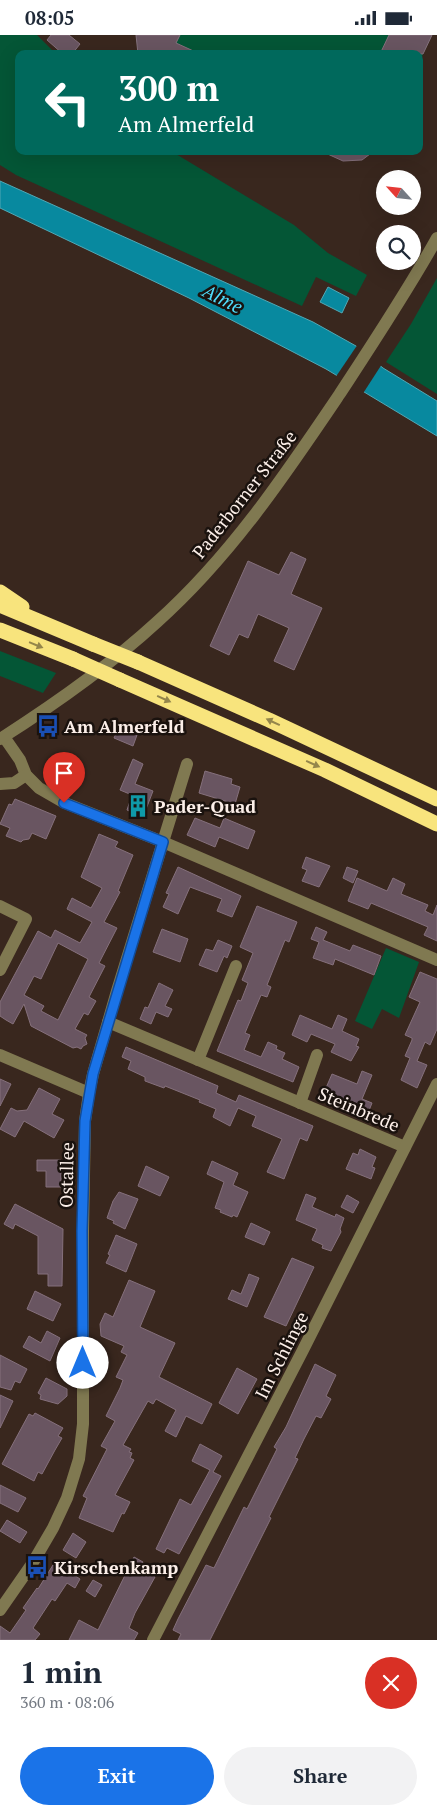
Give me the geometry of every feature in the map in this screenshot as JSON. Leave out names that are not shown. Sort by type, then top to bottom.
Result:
[{"type":"highway","points":[[0,592],[51,626]]},
{"type":"highway","points":[[0,605],[138,662],[269,720],[437,799]]},
{"type":"highway","points":[[0,630],[72,659],[325,770],[437,824]]},
{"type":"street","name":"Paderborner Straße","points":[[2,738],[114,659],[159,621],[214,564],[250,521],[324,417],[389,319],[437,238]]},
{"type":"street","points":[[2,738],[20,760],[26,775],[39,788],[64,803],[163,842],[437,960]]},
{"type":"street","name":"Ostallee","points":[[2,1603],[32,1564],[53,1528],[67,1499],[79,1459],[83,1424],[82,1231],[85,1121],[89,1093],[108,1022],[187,765]]},
{"type":"street","points":[[0,784],[14,783],[26,775]]},
{"type":"street","points":[[0,906],[26,919],[0,970]]},
{"type":"street","points":[[198,1059],[236,966]]},
{"type":"street","name":"Steinbrede","points":[[108,1022],[404,1147]]},
{"type":"street","points":[[0,1055],[89,1093]]},
{"type":"street","name":"Steinbrede","points":[[300,1103],[317,1055]]},
{"type":"street","name":"Im Schlinge","points":[[154,1640],[437,1084]]},
{"type":"green space","points":[[0,35],[37,35],[52,50],[15,50],[15,155],[178,155],[294,225],[328,253],[367,275],[356,296],[316,277],[302,306],[16,175],[0,165]]},
{"type":"green space","points":[[136,35],[432,35],[423,54],[423,50],[138,50]]},
{"type":"green space","points":[[437,278],[437,394],[386,362],[411,324]]},
{"type":"green space","points":[[0,651],[56,673],[43,693],[0,676]]},
{"type":"green space","points":[[386,948],[419,962],[399,1018],[382,1009],[372,1029],[355,1021]]},
{"type":"water","name":"Alme","points":[[0,181],[313,322],[356,346],[383,368],[437,401],[437,436],[326,369],[189,298],[0,208]]},
{"type":"water","points":[[328,287],[349,298],[342,313],[320,302]]},
{"type":"pier","points":[[358,344],[382,364],[362,395],[335,378]]},
{"type":"building","points":[[51,35],[69,35],[80,44],[75,50],[58,50],[47,40]]},
{"type":"building","points":[[136,35],[180,35],[176,43],[191,50],[138,50]]},
{"type":"building","points":[[389,35],[432,35],[423,54],[423,50],[382,50]]},
{"type":"building","points":[[330,155],[369,155],[362,160],[343,161]]},
{"type":"building","points":[[291,552],[306,559],[291,594],[322,608],[294,670],[274,661],[289,628],[258,614],[248,638],[239,634],[229,655],[210,646],[248,561],[279,575]]},
{"type":"building","points":[[119,727],[137,735],[133,746],[114,738]]},
{"type":"building","points":[[133,759],[143,764],[135,784],[153,791],[143,817],[127,810],[132,795],[120,790]]},
{"type":"building","points":[[205,771],[232,779],[231,784],[240,787],[235,804],[199,793]]},
{"type":"building","points":[[15,799],[56,816],[46,839],[32,833],[29,839],[21,842],[6,836],[10,828],[0,824],[9,804],[12,805]]},
{"type":"building","points":[[195,818],[220,828],[224,818],[255,831],[248,849],[219,837],[215,847],[187,835]]},
{"type":"building","points":[[99,834],[118,842],[115,847],[133,855],[118,891],[120,892],[104,922],[117,928],[99,963],[105,966],[89,997],[96,1001],[88,1015],[84,1013],[75,1029],[87,1035],[85,1038],[87,1044],[81,1049],[73,1048],[31,1026],[24,1004],[13,1024],[6,1020],[0,1016],[0,1002],[38,931],[51,938],[55,930],[80,943],[92,922],[67,909],[72,898],[91,908],[102,888],[81,877]],"holes":[[[58,943],[88,959],[58,1020],[41,1011],[44,1006],[24,995],[34,976],[41,979]]]},
{"type":"building","points":[[306,857],[330,866],[319,887],[302,881],[307,870],[302,868]]},
{"type":"building","points":[[178,867],[241,896],[232,917],[217,911],[222,899],[190,887],[178,914],[163,907],[169,894],[166,893]]},
{"type":"building","points":[[347,867],[358,871],[353,883],[343,878]]},
{"type":"building","points":[[357,878],[387,891],[393,878],[405,884],[401,894],[428,905],[425,911],[433,915],[437,905],[437,941],[424,935],[428,927],[371,903],[368,909],[348,901]]},
{"type":"building","points":[[257,906],[297,922],[289,942],[285,940],[267,985],[271,987],[267,997],[261,995],[245,1033],[250,1035],[244,1050],[261,1057],[268,1042],[277,1046],[276,1049],[285,1053],[282,1059],[299,1067],[293,1082],[217,1051],[238,1000],[241,1001],[248,983],[242,980],[253,953],[240,947]]},
{"type":"building","points":[[316,927],[327,932],[323,940],[350,951],[353,945],[381,956],[374,975],[335,959],[333,965],[313,958],[319,942],[311,939]]},
{"type":"building","points":[[162,929],[188,939],[180,962],[153,952]]},
{"type":"building","points":[[218,940],[232,946],[227,958],[224,956],[217,972],[199,965],[206,949],[213,951]]},
{"type":"building","points":[[420,972],[437,979],[437,1029],[430,1045],[425,1042],[417,1061],[427,1065],[417,1088],[401,1080],[410,1058],[405,1056],[412,1040],[412,1038],[405,1035],[420,1002],[409,997]]},
{"type":"building","points":[[159,983],[173,990],[165,1006],[172,1009],[168,1017],[156,1012],[151,1024],[140,1019],[145,1007],[148,1008]]},
{"type":"building","points":[[300,1015],[332,1029],[338,1015],[347,1019],[342,1031],[359,1039],[356,1046],[359,1047],[351,1061],[331,1052],[335,1044],[311,1034],[307,1042],[292,1035]]},
{"type":"building","points":[[126,1047],[218,1086],[216,1093],[236,1102],[239,1095],[313,1126],[307,1141],[300,1138],[284,1179],[267,1172],[282,1139],[252,1126],[256,1116],[238,1108],[230,1126],[213,1117],[216,1109],[199,1102],[200,1100],[165,1086],[164,1088],[145,1081],[145,1077],[128,1069],[131,1061],[122,1057]]},
{"type":"building","points":[[362,1071],[372,1075],[362,1099],[372,1103],[368,1113],[323,1095],[332,1074],[357,1084]]},
{"type":"building","points":[[0,1079],[11,1084],[0,1106]]},
{"type":"building","points":[[39,1088],[60,1099],[52,1114],[64,1120],[54,1138],[24,1121],[15,1137],[0,1129],[11,1108],[17,1111],[27,1110]]},
{"type":"building","points":[[360,1149],[376,1157],[372,1167],[375,1168],[371,1179],[346,1169],[353,1153],[358,1155]]},
{"type":"building","points":[[37,1160],[61,1160],[61,1187],[46,1187],[46,1171],[37,1171]]},
{"type":"building","points":[[212,1161],[238,1173],[233,1185],[248,1192],[237,1217],[233,1215],[232,1217],[215,1208],[224,1182],[207,1174]]},
{"type":"building","points":[[146,1166],[169,1177],[160,1196],[138,1186]]},
{"type":"building","points":[[119,1192],[138,1199],[125,1229],[107,1218],[113,1201]]},
{"type":"building","points":[[306,1194],[316,1198],[312,1207],[335,1217],[336,1214],[344,1218],[340,1229],[341,1232],[331,1251],[322,1248],[323,1245],[312,1240],[317,1229],[296,1220]]},
{"type":"building","points":[[347,1195],[359,1202],[353,1213],[341,1207]]},
{"type":"building","points":[[15,1204],[63,1229],[62,1286],[48,1286],[48,1274],[38,1274],[38,1236],[15,1224],[13,1229],[4,1224]]},
{"type":"building","points":[[251,1223],[270,1232],[264,1245],[245,1237]]},
{"type":"building","points":[[116,1235],[137,1244],[126,1272],[106,1263]]},
{"type":"building","points":[[292,1258],[314,1267],[286,1326],[264,1317]]},
{"type":"building","points":[[249,1274],[259,1278],[247,1307],[228,1299],[232,1290],[241,1294]]},
{"type":"building","points":[[129,1280],[155,1291],[140,1327],[175,1343],[159,1377],[212,1404],[202,1424],[186,1416],[176,1437],[165,1431],[176,1410],[156,1399],[153,1404],[148,1401],[123,1445],[131,1449],[129,1452],[132,1453],[130,1458],[134,1460],[115,1495],[130,1502],[124,1514],[122,1513],[113,1532],[79,1518],[87,1498],[83,1496],[107,1449],[101,1446],[115,1421],[106,1416],[123,1380],[116,1377],[127,1355],[121,1352],[124,1346],[101,1336],[100,1324],[105,1313],[113,1317]]},
{"type":"building","points":[[35,1291],[61,1304],[53,1321],[27,1309]]},
{"type":"building","points":[[47,1331],[60,1338],[50,1361],[23,1347],[29,1336],[41,1343]]},
{"type":"building","points":[[0,1355],[27,1369],[20,1383],[15,1381],[11,1390],[0,1387]]},
{"type":"building","points":[[315,1364],[336,1375],[326,1396],[331,1399],[321,1418],[316,1416],[304,1439],[295,1458],[298,1459],[269,1517],[271,1518],[210,1640],[178,1640],[181,1634],[173,1630],[178,1619],[206,1565],[214,1568],[244,1507],[247,1509],[277,1449],[274,1447],[286,1427]]},
{"type":"building","points":[[237,1368],[257,1379],[238,1414],[219,1403]]},
{"type":"building","points":[[46,1378],[67,1389],[67,1396],[58,1404],[40,1399],[41,1395],[38,1393]]},
{"type":"building","points":[[0,1395],[13,1401],[0,1428]]},
{"type":"building","points":[[35,1413],[63,1428],[58,1436],[62,1438],[42,1474],[38,1472],[34,1481],[2,1464],[29,1414],[33,1416]]},
{"type":"building","points":[[200,1444],[222,1456],[213,1472],[221,1476],[179,1554],[167,1548],[164,1553],[156,1549],[180,1499],[191,1505],[210,1470],[192,1461]]},
{"type":"building","points":[[0,1485],[26,1498],[18,1512],[0,1503]]},
{"type":"building","points":[[7,1520],[27,1532],[20,1543],[0,1531]]},
{"type":"building","points":[[73,1533],[86,1542],[76,1558],[63,1550]]},
{"type":"building","points":[[134,1557],[143,1562],[140,1568],[155,1577],[129,1628],[138,1633],[134,1640],[69,1640],[79,1620],[98,1630]]},
{"type":"building","points":[[53,1565],[67,1574],[68,1571],[80,1579],[75,1588],[67,1583],[55,1601],[52,1599],[33,1628],[40,1634],[35,1640],[0,1640],[0,1626],[10,1633],[26,1610],[23,1608]]},
{"type":"building","points":[[93,1580],[102,1585],[95,1597],[86,1591]]},
{"type":"place","name":"Am Almerfeld","points":[[48,726]]},
{"type":"place","name":"Pader-Quad","points":[[138,806]]},
{"type":"place","name":"Kirschenkamp","points":[[37,1567]]},
{"type":"route","points":[[64,803],[163,842],[117,991],[89,1093],[85,1121],[82,1231],[83,1363]]}]
